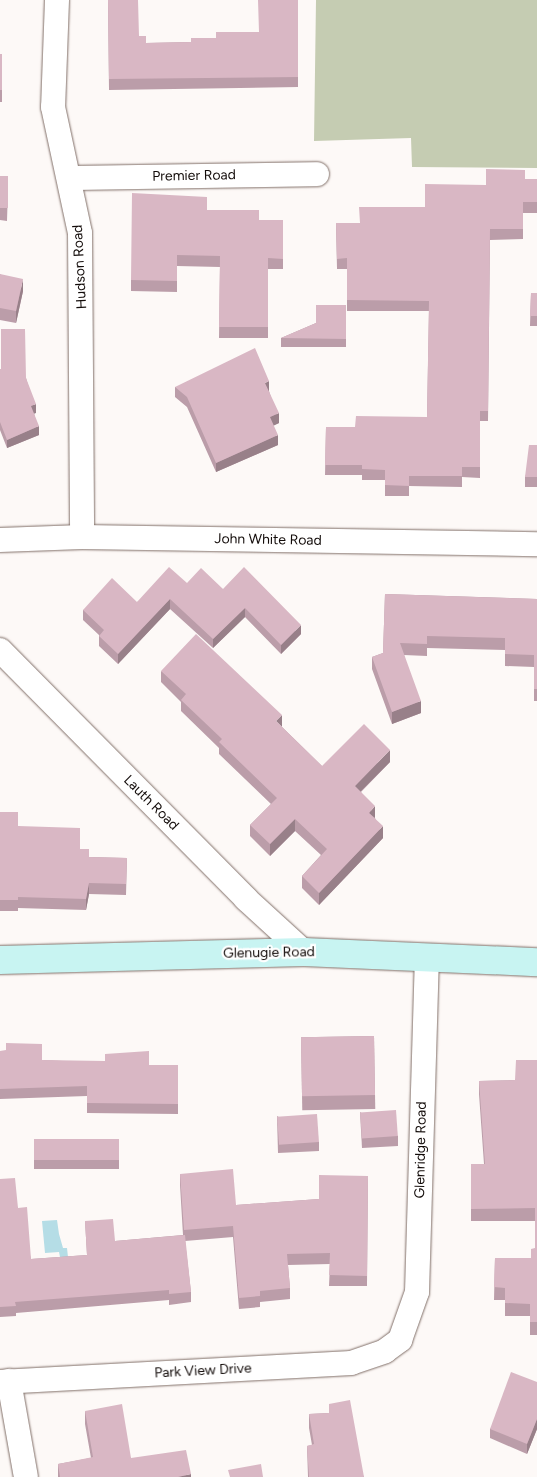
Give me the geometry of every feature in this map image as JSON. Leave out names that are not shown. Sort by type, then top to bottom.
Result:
[{"type":"street","name":"Hudson Road","points":[[57,0],[54,108],[80,233],[82,537]]},
{"type":"street","name":"Premier Road","points":[[70,178],[317,174]]},
{"type":"street","name":"John White Road","points":[[0,540],[82,537],[537,544]]},
{"type":"street","name":"Lauth Road","points":[[0,650],[246,899],[304,952]]},
{"type":"street","name":"Glenugie Road","points":[[0,960],[304,952],[537,962]]},
{"type":"street","name":"Glenridge Road","points":[[400,1340],[417,1292],[426,956]]},
{"type":"street","name":"Park View Drive","points":[[4,1382],[351,1363],[385,1351],[400,1340]]},
{"type":"street","points":[[4,1382],[26,1477]]},
{"type":"green space","points":[[316,0],[537,0],[537,168],[412,167],[411,138],[314,141]]},
{"type":"water","points":[[57,1220],[63,1248],[67,1248],[68,1257],[60,1257],[59,1252],[45,1253],[42,1221]]},
{"type":"building","points":[[108,0],[138,0],[139,36],[146,36],[146,43],[191,42],[191,38],[216,38],[216,32],[259,32],[258,0],[298,0],[298,77],[109,79]]},
{"type":"building","points":[[0,54],[2,54],[2,90],[0,90]]},
{"type":"building","points":[[486,169],[525,170],[525,179],[537,179],[537,202],[523,202],[523,229],[490,229],[488,411],[480,411],[480,467],[462,467],[462,476],[409,476],[409,486],[385,485],[385,470],[362,469],[362,465],[325,465],[326,427],[355,427],[356,416],[427,417],[429,301],[347,300],[347,258],[337,259],[336,223],[360,223],[359,207],[425,207],[425,184],[486,185]]},
{"type":"building","points":[[0,176],[8,176],[8,208],[0,208]]},
{"type":"building","points":[[132,193],[207,197],[207,210],[259,210],[259,220],[283,220],[283,259],[268,258],[268,327],[219,327],[220,256],[177,255],[177,281],[131,280]]},
{"type":"building","points":[[0,274],[23,279],[16,311],[0,308]]},
{"type":"building","points":[[531,293],[537,293],[537,316],[530,316]]},
{"type":"building","points":[[316,305],[346,305],[346,339],[281,338],[316,323]]},
{"type":"building","points":[[1,329],[25,329],[26,378],[36,404],[31,406],[39,426],[7,440],[0,422]]},
{"type":"building","points":[[255,348],[269,381],[265,383],[279,413],[270,417],[278,435],[216,463],[187,397],[175,387]]},
{"type":"building","points":[[529,445],[537,445],[537,477],[525,477]]},
{"type":"building","points":[[169,567],[187,583],[201,568],[223,589],[244,567],[301,625],[281,645],[245,608],[213,639],[170,599],[118,654],[99,636],[104,630],[83,610],[112,578],[137,602]]},
{"type":"building","points":[[385,594],[537,599],[537,689],[534,689],[534,655],[505,654],[505,638],[427,636],[427,644],[400,643],[421,701],[392,712],[372,657],[383,653]]},
{"type":"building","points":[[196,634],[282,715],[276,721],[322,766],[364,724],[390,750],[355,786],[375,806],[369,813],[383,826],[319,893],[302,876],[327,849],[295,819],[270,844],[250,825],[277,798],[219,742],[222,739],[181,700],[186,694],[161,671]]},
{"type":"building","points":[[0,812],[18,812],[18,826],[80,828],[80,849],[89,849],[89,857],[127,858],[126,884],[89,883],[86,899],[18,897],[18,900],[0,900]]},
{"type":"building","points":[[374,1036],[375,1095],[302,1096],[301,1037]]},
{"type":"building","points":[[6,1043],[42,1044],[42,1060],[105,1061],[105,1054],[149,1051],[149,1065],[178,1065],[178,1104],[87,1103],[87,1086],[0,1089],[0,1051],[6,1050]]},
{"type":"building","points":[[516,1060],[537,1060],[537,1322],[530,1322],[530,1304],[505,1303],[505,1288],[494,1287],[495,1258],[531,1258],[531,1249],[535,1248],[535,1208],[471,1209],[471,1164],[485,1164],[479,1081],[515,1080]]},
{"type":"building","points":[[396,1110],[398,1136],[362,1138],[360,1113]]},
{"type":"building","points":[[317,1114],[319,1142],[279,1145],[277,1117]]},
{"type":"building","points":[[34,1139],[119,1139],[119,1160],[34,1160]]},
{"type":"building","points":[[233,1169],[236,1205],[319,1199],[319,1175],[368,1176],[367,1276],[329,1275],[330,1253],[287,1254],[290,1288],[260,1291],[260,1296],[239,1298],[233,1226],[184,1230],[180,1174]]},
{"type":"building","points":[[15,1178],[18,1208],[27,1207],[31,1259],[87,1255],[85,1221],[113,1219],[115,1241],[185,1235],[191,1292],[169,1294],[169,1290],[15,1302],[16,1306],[0,1307],[0,1179]]},
{"type":"building","points":[[511,1372],[537,1382],[537,1419],[527,1444],[490,1429]]},
{"type":"building","points":[[350,1400],[364,1477],[309,1477],[307,1446],[314,1444],[309,1414],[329,1413],[329,1404]]},
{"type":"building","points":[[122,1404],[131,1458],[186,1450],[191,1474],[178,1477],[60,1477],[58,1464],[93,1457],[85,1411]]},
{"type":"building","points":[[261,1464],[263,1477],[230,1477],[228,1470]]}]
